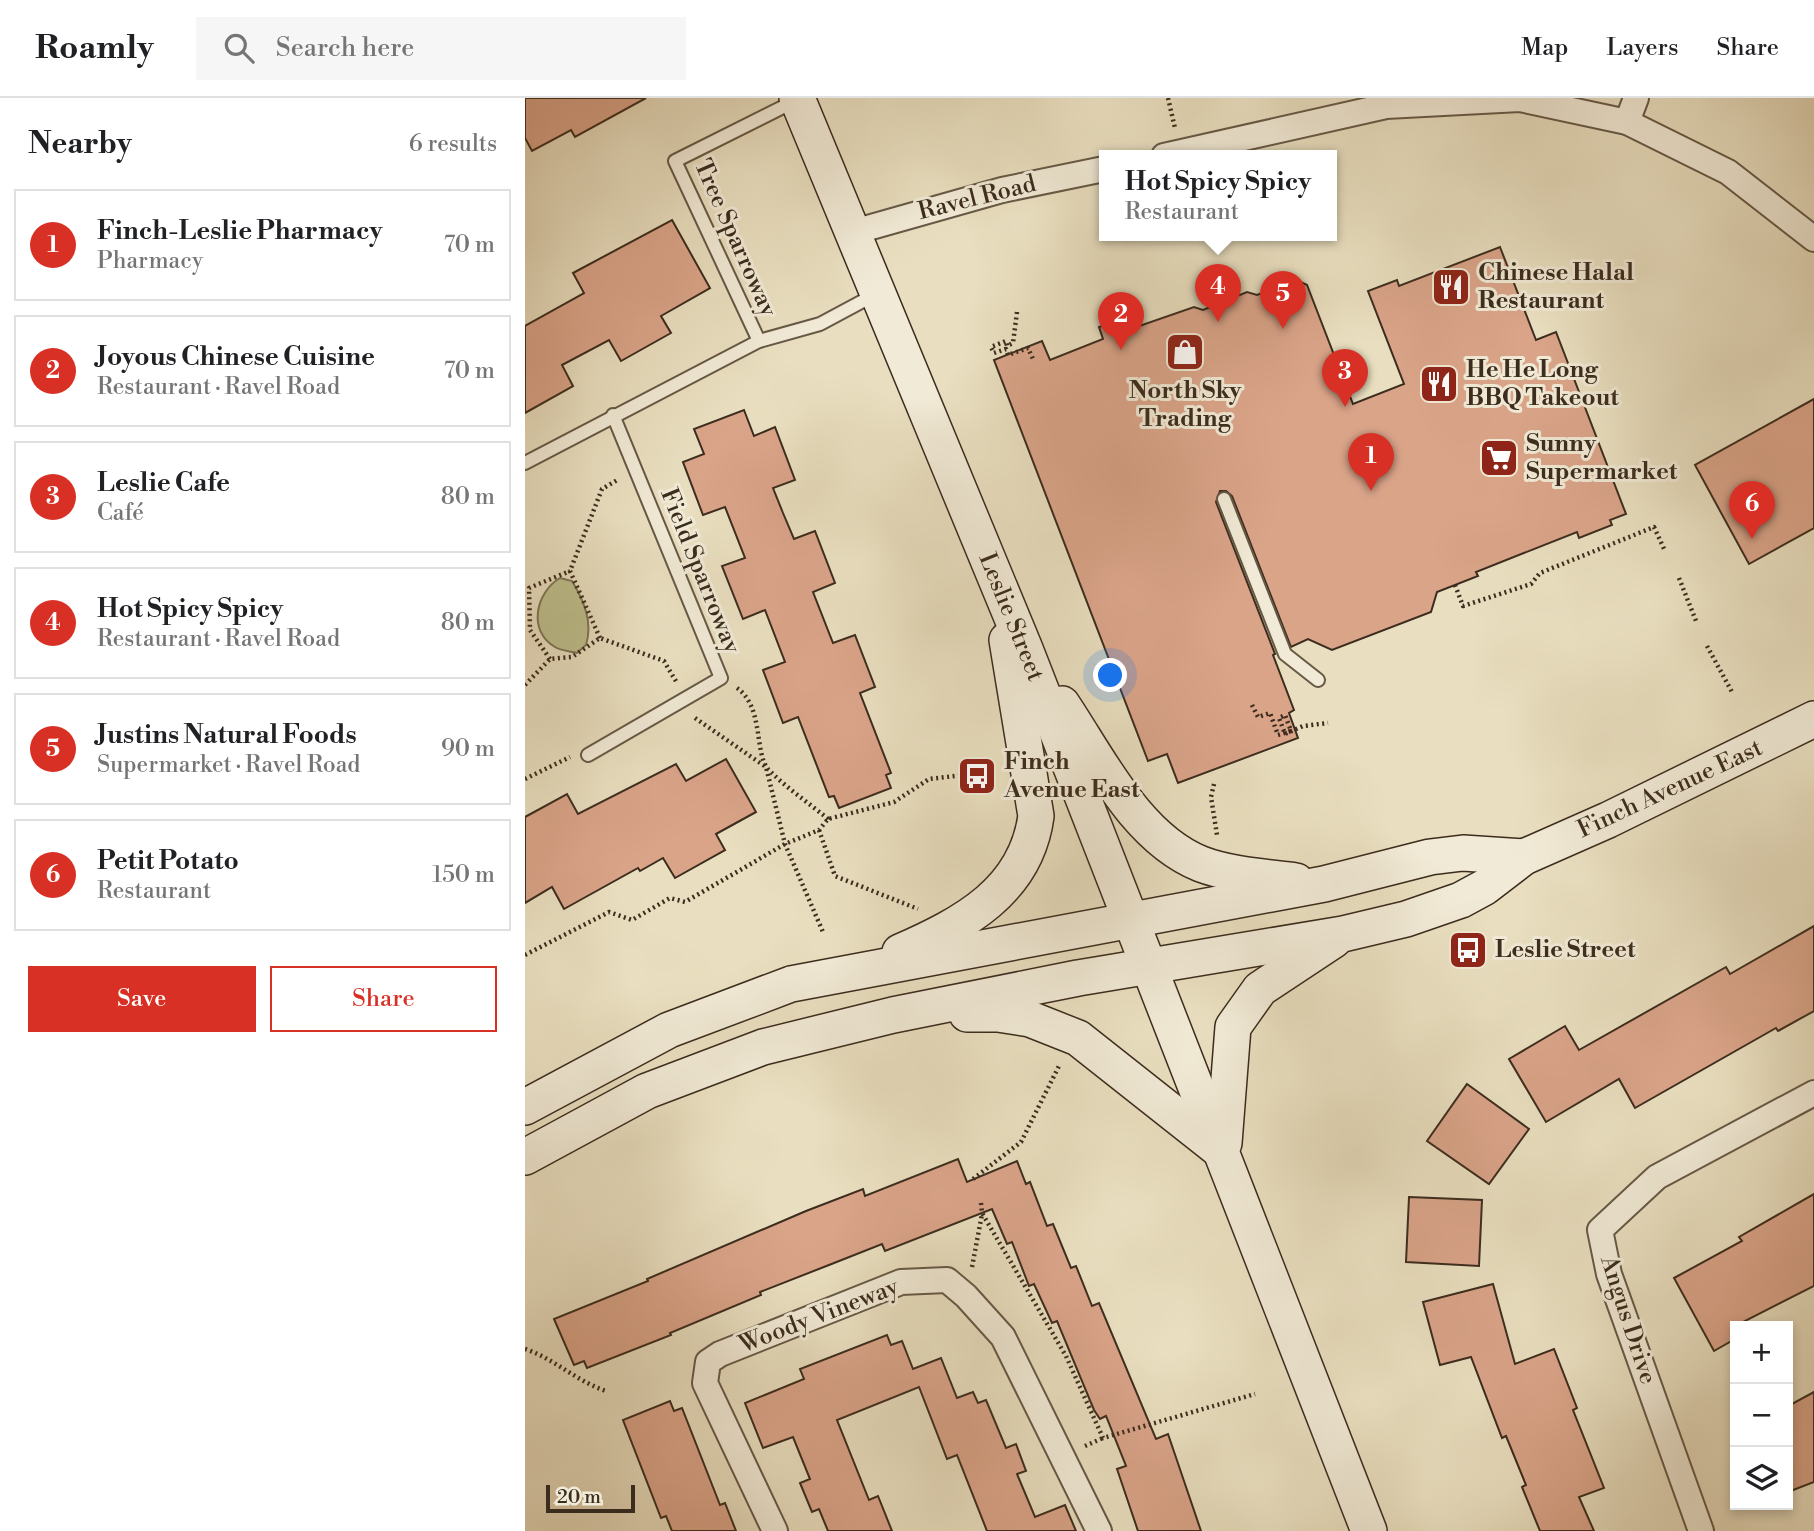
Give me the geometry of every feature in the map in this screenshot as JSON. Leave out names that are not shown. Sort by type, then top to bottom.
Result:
[{"type":"main road","name":"Leslie Street","points":[[797,99],[1025,649],[1370,1531]]},
{"type":"main road","points":[[851,973],[917,944],[984,906],[1018,870],[1033,842],[1036,816],[999,588]]},
{"type":"main road","points":[[1025,649],[1128,803],[1178,852],[1202,864],[1225,870],[1324,884]]},
{"type":"main road","name":"Finch Avenue East","points":[[525,1157],[647,1091],[763,1047],[893,1015],[1148,966],[1343,934],[1406,919],[1461,900],[1485,887],[1524,857],[1608,820],[1814,719]]},
{"type":"main road","name":"Finch Avenue East","points":[[525,1107],[669,1030],[792,984],[1324,884],[1430,857],[1473,853],[1524,857]]},
{"type":"main road","points":[[1223,1153],[1233,1027],[1260,989],[1343,934]]},
{"type":"main road","points":[[893,1015],[998,1014],[1058,1027],[1078,1038],[1223,1153]]},
{"type":"street","points":[[1627,122],[1636,98]]},
{"type":"street","points":[[1191,150],[1386,106],[1520,99],[1627,122],[1728,172],[1814,239]]},
{"type":"street","name":"Ravel Road","points":[[851,233],[1002,190],[1099,170]]},
{"type":"street","name":"Angus Drive","points":[[1701,1531],[1609,1274],[1600,1230],[1657,1178],[1814,1093]]},
{"type":"street","name":"Woody Vineway","points":[[775,1531],[705,1383],[708,1362],[720,1354],[901,1282],[947,1280],[966,1296],[1003,1337],[1098,1531]]},
{"type":"lane","name":"Tree Sparroway","points":[[759,341],[674,161],[797,99]]},
{"type":"lane","name":"Tree Sparroway","points":[[525,463],[759,341],[820,324],[876,294]]},
{"type":"lane","name":"Field Sparroway","points":[[588,755],[721,678],[613,415]]},
{"type":"lane","points":[[1224,499],[1285,654],[1318,680]]},
{"type":"path","points":[[1017,312],[1013,343],[1007,346],[1006,341],[991,347],[993,354],[1006,349],[1008,355],[1028,348],[1033,359]]},
{"type":"path","points":[[635,470],[602,489],[570,571],[600,638],[664,661],[686,699]]},
{"type":"path","points":[[1455,585],[1463,606],[1531,584],[1539,573],[1654,527],[1665,551]]},
{"type":"path","points":[[550,659],[530,630],[527,586],[570,571]]},
{"type":"path","points":[[1679,578],[1696,621]]},
{"type":"path","points":[[525,685],[550,659],[572,657],[600,638]]},
{"type":"path","points":[[1707,646],[1732,692]]},
{"type":"path","points":[[721,678],[744,693],[758,725],[785,844],[823,932]]},
{"type":"path","points":[[1252,705],[1258,717],[1270,713],[1278,735],[1291,730],[1285,716],[1279,718],[1282,726],[1285,734],[1303,726],[1328,723]]},
{"type":"path","points":[[692,716],[766,767],[828,819]]},
{"type":"path","points":[[525,779],[565,758],[588,755]]},
{"type":"path","points":[[525,955],[610,912],[632,920],[670,898],[685,902],[785,844],[819,830],[828,819],[894,802],[929,779],[989,772]]},
{"type":"path","points":[[1214,784],[1211,797],[1217,836]]},
{"type":"path","points":[[819,830],[835,876],[921,910]]},
{"type":"path","points":[[973,1179],[1021,1142],[1061,1062]]},
{"type":"path","points":[[966,1296],[982,1213],[981,1203]]},
{"type":"path","points":[[982,1213],[1066,1356],[1104,1438],[1255,1394]]},
{"type":"path","points":[[525,1349],[547,1356],[583,1383],[606,1391]]},
{"type":"green space","points":[[560,578],[572,581],[588,620],[586,645],[577,653],[557,648],[546,640],[538,622],[540,602],[545,592]]},
{"type":"building","points":[[525,98],[646,98],[575,137],[571,130],[532,151],[525,138]]},
{"type":"building","points":[[672,220],[710,288],[661,316],[671,333],[621,361],[609,340],[562,365],[573,386],[525,413],[525,326],[584,293],[573,273]]},
{"type":"building","points":[[1500,247],[1536,340],[1556,332],[1626,514],[1610,520],[1612,525],[1579,538],[1577,532],[1476,572],[1478,576],[1437,592],[1431,612],[1332,650],[1308,639],[1291,647],[1232,496],[1226,491],[1220,491],[1216,502],[1275,654],[1273,655],[1294,710],[1289,713],[1298,738],[1178,783],[1167,754],[1148,761],[994,360],[1042,341],[1050,360],[1103,339],[1099,327],[1120,319],[1125,331],[1194,307],[1203,310],[1247,292],[1257,295],[1297,280],[1307,285],[1353,404],[1404,384],[1368,291],[1397,280],[1399,286]]},
{"type":"building","points":[[1814,399],[1814,528],[1749,564],[1695,465]]},
{"type":"building","points":[[744,410],[754,436],[775,427],[795,480],[773,488],[794,539],[815,531],[835,583],[813,592],[833,643],[855,635],[875,687],[860,693],[891,773],[886,775],[891,788],[839,808],[834,796],[829,797],[798,717],[783,723],[763,670],[785,662],[765,610],[743,619],[722,566],[745,558],[725,507],[703,515],[683,462],[704,454],[694,429]]},
{"type":"building","points":[[726,759],[756,812],[716,834],[725,850],[675,878],[663,858],[640,871],[638,868],[564,909],[552,887],[525,903],[525,817],[567,794],[578,814],[676,764],[686,781]]},
{"type":"building","points":[[1814,926],[1814,1011],[1778,1031],[1776,1028],[1635,1108],[1619,1079],[1546,1122],[1509,1059],[1565,1026],[1579,1050],[1726,967],[1730,974]]},
{"type":"building","points":[[1467,1084],[1529,1129],[1489,1184],[1427,1141]]},
{"type":"building","points":[[958,1159],[967,1182],[1017,1161],[1026,1184],[1030,1182],[1047,1226],[1053,1224],[1071,1268],[1076,1266],[1092,1306],[1099,1303],[1156,1439],[1168,1434],[1201,1531],[1138,1531],[1117,1469],[1126,1466],[1106,1416],[1100,1419],[1094,1410],[1057,1321],[1052,1323],[1034,1284],[1029,1286],[1012,1242],[1007,1244],[992,1209],[885,1251],[882,1244],[760,1292],[761,1295],[670,1333],[671,1335],[587,1368],[584,1361],[574,1365],[554,1319],[648,1281],[647,1279],[806,1211],[863,1189],[865,1196]]},
{"type":"building","points":[[1814,1194],[1814,1286],[1745,1321],[1730,1321],[1730,1342],[1714,1351],[1674,1278],[1742,1241],[1739,1237]]},
{"type":"building","points":[[1409,1197],[1482,1200],[1479,1266],[1406,1262]]},
{"type":"building","points":[[1493,1284],[1515,1364],[1554,1349],[1577,1408],[1573,1410],[1604,1488],[1579,1497],[1594,1531],[1540,1531],[1522,1487],[1526,1485],[1506,1436],[1502,1438],[1471,1357],[1440,1365],[1423,1302]]},
{"type":"building","points":[[887,1335],[891,1345],[902,1341],[913,1369],[941,1358],[957,1398],[973,1392],[978,1403],[986,1400],[1006,1448],[1016,1444],[1026,1471],[1017,1474],[1035,1517],[1065,1505],[1076,1531],[987,1531],[957,1455],[947,1459],[919,1387],[837,1420],[869,1500],[878,1496],[892,1531],[828,1531],[819,1509],[812,1512],[800,1483],[810,1479],[793,1437],[763,1448],[745,1403],[804,1379],[800,1369]]},
{"type":"building","points":[[1814,1392],[1814,1482],[1793,1490],[1793,1447],[1793,1403]]},
{"type":"building","points":[[670,1401],[674,1411],[682,1408],[720,1505],[725,1503],[736,1531],[672,1531],[666,1516],[661,1518],[623,1420]]},
{"type":"place","name":"Chinese Halal Restaurant","points":[[1451,287]]},
{"type":"place","name":"Hot Spicy Spicy","points":[[1218,322]]},
{"type":"place","name":"Justins Natural Foods","points":[[1283,329]]},
{"type":"place","name":"Joyous Chinese Cuisine","points":[[1121,350]]},
{"type":"place","name":"North Sky Trading","points":[[1185,352]]},
{"type":"place","name":"He He Long BBQ Takeout","points":[[1439,384]]},
{"type":"place","name":"Leslie Cafe","points":[[1345,407]]},
{"type":"place","name":"Sunny Supermarket","points":[[1499,458]]},
{"type":"place","name":"Finch-Leslie Pharmacy","points":[[1371,491]]},
{"type":"place","name":"Petit Potato","points":[[1752,539]]},
{"type":"place","name":"Finch Avenue East","points":[[977,776]]},
{"type":"place","name":"Leslie Street","points":[[1468,950]]}]
